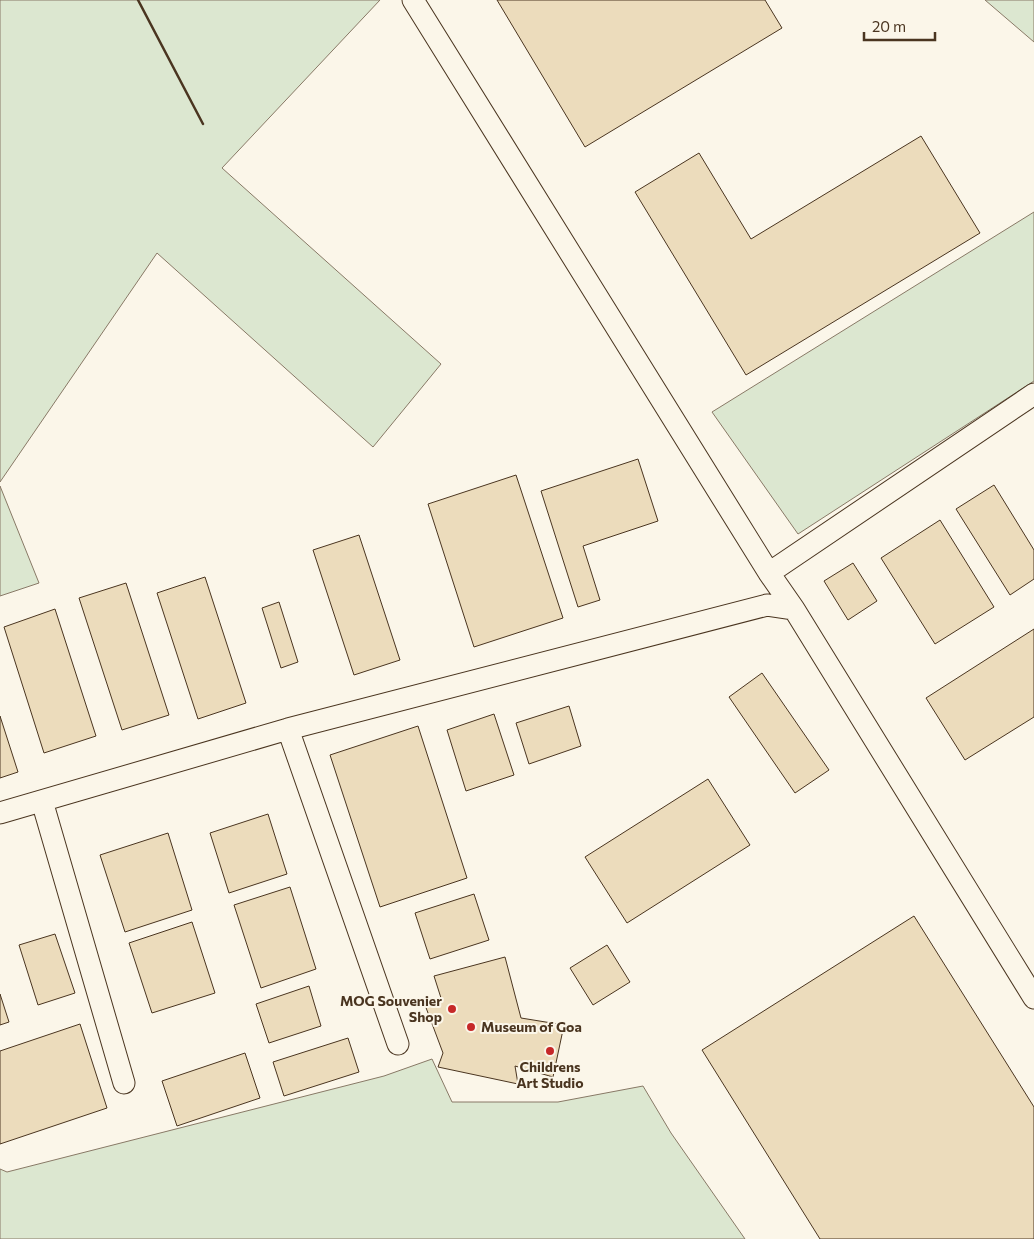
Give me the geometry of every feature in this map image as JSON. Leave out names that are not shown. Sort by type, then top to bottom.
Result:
[{"type":"street","points":[[413,0],[769,573],[794,609],[1034,998]]},
{"type":"street","points":[[769,573],[1034,394]]},
{"type":"street","points":[[0,813],[288,730],[767,605],[794,609]]},
{"type":"street","points":[[288,730],[398,1044]]},
{"type":"street","points":[[42,801],[124,1083]]},
{"type":"green space","points":[[0,0],[380,0],[222,168],[441,364],[373,447],[157,253],[0,482]]},
{"type":"green space","points":[[985,0],[1034,0],[1034,42]]},
{"type":"green space","points":[[1034,212],[1034,381],[798,534],[712,412]]},
{"type":"green space","points":[[0,486],[39,583],[0,596]]},
{"type":"green space","points":[[432,1059],[452,1102],[558,1102],[643,1086],[671,1133],[745,1239],[0,1239],[0,1169],[7,1172],[384,1076]]},
{"type":"building","points":[[497,0],[765,0],[782,28],[585,147]]},
{"type":"building","points":[[921,136],[980,233],[746,375],[635,192],[699,153],[751,239]]},
{"type":"building","points":[[638,459],[658,521],[583,546],[600,600],[578,607],[541,491]]},
{"type":"building","points":[[516,475],[563,618],[474,647],[428,504]]},
{"type":"building","points":[[994,485],[1034,550],[1034,579],[1010,595],[956,509]]},
{"type":"building","points":[[940,520],[994,607],[935,644],[881,558]]},
{"type":"building","points":[[359,535],[400,660],[354,675],[313,550]]},
{"type":"building","points":[[853,563],[877,601],[848,620],[824,581]]},
{"type":"building","points":[[205,577],[246,703],[198,719],[157,593]]},
{"type":"building","points":[[126,583],[169,715],[122,730],[79,598]]},
{"type":"building","points":[[279,602],[298,662],[281,668],[262,608]]},
{"type":"building","points":[[55,609],[96,736],[44,753],[4,627]]},
{"type":"building","points":[[1034,629],[1034,717],[965,760],[926,698]]},
{"type":"building","points":[[762,673],[829,770],[795,793],[729,697]]},
{"type":"building","points":[[569,706],[581,746],[529,764],[516,723]]},
{"type":"building","points":[[494,714],[514,775],[466,791],[447,730]]},
{"type":"building","points":[[0,716],[18,772],[0,778]]},
{"type":"building","points":[[418,726],[467,878],[380,907],[330,755]]},
{"type":"building","points":[[708,779],[750,845],[627,923],[585,857]]},
{"type":"building","points":[[268,814],[287,874],[229,893],[210,833]]},
{"type":"building","points":[[168,833],[192,910],[125,932],[100,855]]},
{"type":"building","points":[[290,887],[316,969],[261,988],[234,905]]},
{"type":"building","points":[[474,894],[489,940],[430,959],[415,913]]},
{"type":"building","points":[[914,916],[1034,1107],[1034,1239],[820,1239],[702,1050]]},
{"type":"building","points":[[192,922],[215,993],[152,1013],[129,943]]},
{"type":"building","points":[[55,934],[75,993],[38,1005],[19,945]]},
{"type":"building","points":[[607,945],[630,982],[593,1005],[570,968]]},
{"type":"building","points":[[505,957],[521,1018],[564,1025],[553,1077],[515,1066],[518,1084],[438,1067],[443,1053],[425,1005],[441,998],[434,976]]},
{"type":"building","points":[[309,986],[321,1026],[269,1043],[256,1004]]},
{"type":"building","points":[[0,994],[9,1022],[0,1025]]},
{"type":"building","points":[[80,1024],[107,1108],[0,1144],[0,1051]]},
{"type":"building","points":[[348,1038],[359,1072],[284,1096],[273,1062]]},
{"type":"building","points":[[245,1053],[260,1098],[177,1126],[162,1081]]},
{"type":"wall","points":[[138,0],[203,124]]},
{"type":"place","name":"MOG Souvenier Shop","points":[[452,1009]]},
{"type":"place","name":"Museum of Goa","points":[[471,1027]]},
{"type":"place","name":"Childrens Art Studio","points":[[550,1051]]}]
